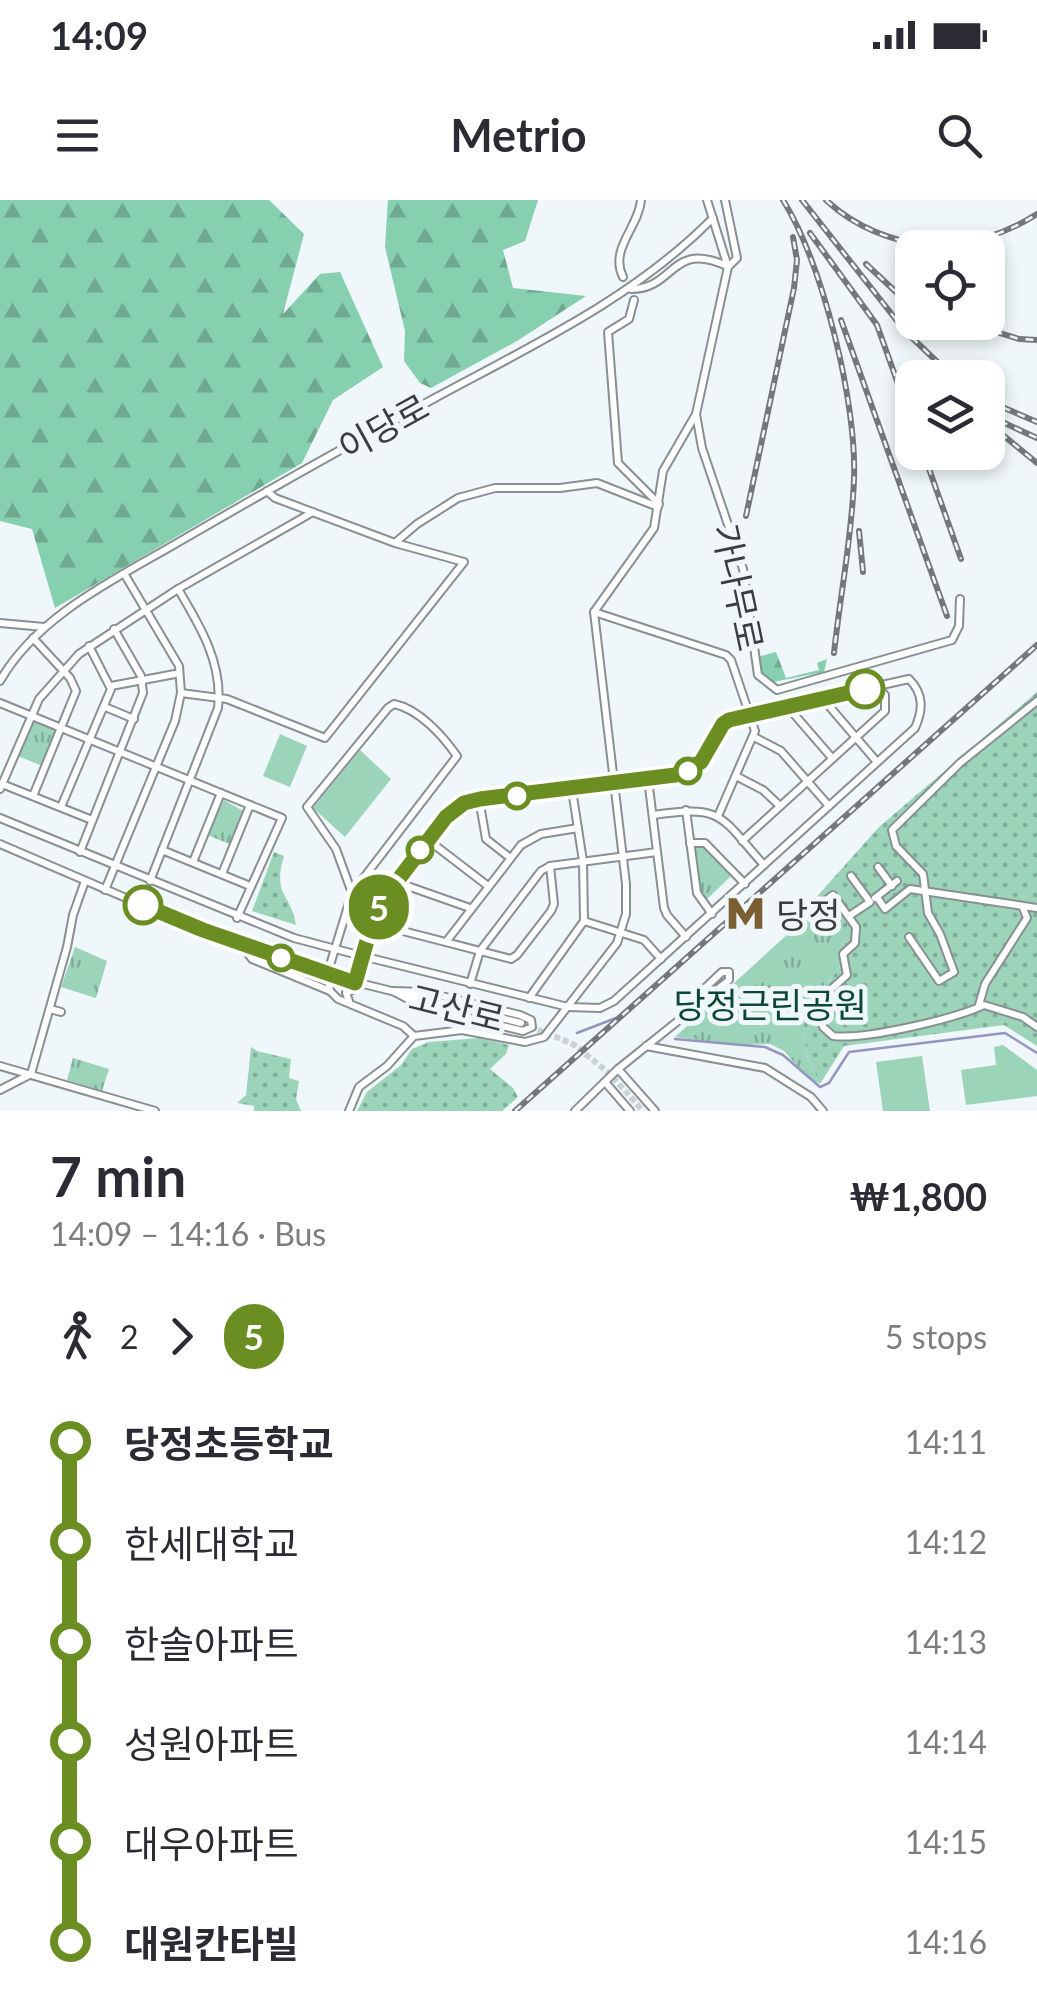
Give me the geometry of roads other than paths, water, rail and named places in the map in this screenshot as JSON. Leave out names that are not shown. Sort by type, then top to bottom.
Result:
[{"type":"street","points":[[623,278],[619,268],[621,250],[641,200]]},
{"type":"street","name":"가나무로","points":[[707,200],[728,266],[696,414],[702,448],[742,568],[758,675],[777,690],[952,640],[959,626],[960,599]]},
{"type":"street","points":[[631,289],[647,289],[689,258],[710,259],[728,266],[737,258],[725,200]]},
{"type":"street","name":"이당로","points":[[0,681],[17,655],[46,627],[125,575],[267,491],[509,361],[631,289],[685,247],[713,218]]},
{"type":"street","points":[[634,300],[629,319],[608,332],[618,463],[659,506]]},
{"type":"street","points":[[349,1111],[359,1087],[387,1066],[414,1036],[462,1030],[532,1041],[546,1035],[622,932],[627,901],[594,612],[648,539],[659,506],[664,470],[696,414]]},
{"type":"street","points":[[396,543],[417,524],[458,498],[496,488],[560,488],[597,483],[659,506]]},
{"type":"street","points":[[182,692],[220,698],[326,738],[464,562],[396,543],[275,498],[267,491]]},
{"type":"street","points":[[92,820],[1,786],[42,694],[89,646],[114,629],[313,512]]},
{"type":"street","points":[[104,890],[156,767],[182,692],[180,666],[125,575]]},
{"type":"street","points":[[150,881],[216,718],[220,698],[212,650],[178,589]]},
{"type":"street","points":[[594,612],[726,655],[733,664],[754,737],[718,816]]},
{"type":"street","points":[[0,622],[46,627]]},
{"type":"street","points":[[80,852],[143,692],[142,680],[114,629]]},
{"type":"street","points":[[33,796],[76,690],[34,638]]},
{"type":"street","points":[[62,807],[111,686],[89,646]]},
{"type":"street","points":[[111,686],[175,674]]},
{"type":"street","points":[[0,818],[238,918],[334,950],[362,956],[470,984],[568,1007],[605,1007],[916,728],[922,712],[920,695],[910,678],[750,714],[723,724],[701,762],[688,770],[612,785],[480,799],[458,806],[382,901],[362,956],[359,984],[346,993],[350,1002]]},
{"type":"street","points":[[742,841],[885,711],[885,695],[877,686]]},
{"type":"street","points":[[822,698],[877,762]]},
{"type":"street","points":[[909,937],[940,981],[954,972],[928,913],[923,874],[896,846],[892,830],[960,763],[1037,701]]},
{"type":"street","points":[[0,703],[282,818],[238,918]]},
{"type":"street","points":[[330,991],[327,975],[352,893],[457,756],[413,710],[403,706],[394,704],[388,708],[307,808],[336,849],[352,893]]},
{"type":"street","points":[[787,706],[832,759]]},
{"type":"street","points":[[105,707],[134,719]]},
{"type":"street","points":[[754,737],[780,751],[829,806]]},
{"type":"street","points":[[736,776],[763,790],[780,806]]},
{"type":"street","points":[[648,779],[666,915],[686,937]]},
{"type":"street","points":[[529,998],[584,920],[583,861],[572,790]]},
{"type":"street","points":[[193,862],[221,794]]},
{"type":"street","points":[[480,799],[486,839],[510,857]]},
{"type":"street","points":[[222,874],[250,805]]},
{"type":"street","points":[[686,810],[696,892],[712,914]]},
{"type":"street","points":[[653,815],[701,810],[718,816],[764,865]]},
{"type":"street","points":[[446,942],[522,845],[542,834],[578,828]]},
{"type":"street","points":[[428,840],[488,886]]},
{"type":"street","points":[[690,843],[700,841],[708,845],[745,884]]},
{"type":"street","name":"고산로","points":[[0,844],[104,890],[327,975],[521,1023]]},
{"type":"street","points":[[162,850],[250,886]]},
{"type":"street","points":[[470,984],[480,951],[541,871],[550,866],[657,852]]},
{"type":"street","points":[[372,923],[511,959],[551,912],[554,904],[550,866]]},
{"type":"street","points":[[849,916],[895,883],[878,867]]},
{"type":"street","points":[[851,876],[885,908],[910,889],[1037,908]]},
{"type":"street","points":[[0,1090],[31,1074],[73,915],[86,881]]},
{"type":"street","points":[[396,882],[471,908]]},
{"type":"street","points":[[820,904],[833,894],[856,927],[855,943],[843,954],[846,974],[817,1002],[822,1027],[834,1036],[931,1023],[984,1005],[1023,1017],[1037,1027]]},
{"type":"street","points":[[977,1008],[985,984],[1026,918],[1022,907]]},
{"type":"street","points":[[584,920],[644,940],[661,959]]},
{"type":"street","points":[[240,944],[252,959],[330,991],[338,999],[403,1026],[414,1036]]},
{"type":"street","points":[[575,1111],[618,1069],[730,980],[729,972],[722,972],[703,990],[692,1008]]},
{"type":"street","points":[[393,991],[425,992],[520,1015],[531,1020],[532,1027],[523,1031],[421,1006],[393,991]]},
{"type":"street","points":[[50,1009],[61,1012]]},
{"type":"street","points":[[666,1029],[663,1038],[669,1049]]},
{"type":"street","points":[[646,1046],[765,1068],[810,1097],[823,1111]]},
{"type":"street","points":[[0,1066],[155,1111]]},
{"type":"street","points":[[618,1069],[656,1111]]},
{"type":"street","points":[[605,1082],[630,1111]]},
{"type":"street","points":[[622,1102],[622,1094],[627,1090],[638,1091]]},
{"type":"waterway","points":[[577,1033],[616,1018]]},
{"type":"waterway","points":[[675,1039],[765,1047],[783,1055],[820,1087],[829,1083],[849,1052],[1005,1033],[1037,1053]]},
{"type":"tunnel","points":[[521,1023],[573,1044],[610,1074],[643,1111]]},
{"type":"railway","points":[[783,200],[824,297],[850,412],[853,501],[834,653]]},
{"type":"railway","points":[[802,200],[905,331],[935,360]]},
{"type":"railway","points":[[826,200],[850,218],[895,239]]},
{"type":"railway","points":[[1005,230],[1037,214]]},
{"type":"railway","points":[[810,233],[877,325],[895,375]]},
{"type":"railway","points":[[746,516],[794,288],[797,260],[793,237]]},
{"type":"railway","points":[[866,264],[895,291]]},
{"type":"railway","points":[[841,320],[947,616]]},
{"type":"railway","points":[[1005,335],[1037,340]]},
{"type":"railway","points":[[1005,408],[1037,422]]},
{"type":"railway","points":[[1005,423],[1037,438]]},
{"type":"railway","points":[[1005,437],[1037,463]]},
{"type":"railway","points":[[929,470],[961,559]]},
{"type":"railway","points":[[859,531],[863,572]]},
{"type":"railway","points":[[515,1111],[1037,645]]},
{"type":"place","name":"당정","points":[[746,914]]},
{"type":"park label","name":"당정근린공원","points":[[770,1004]]}]
